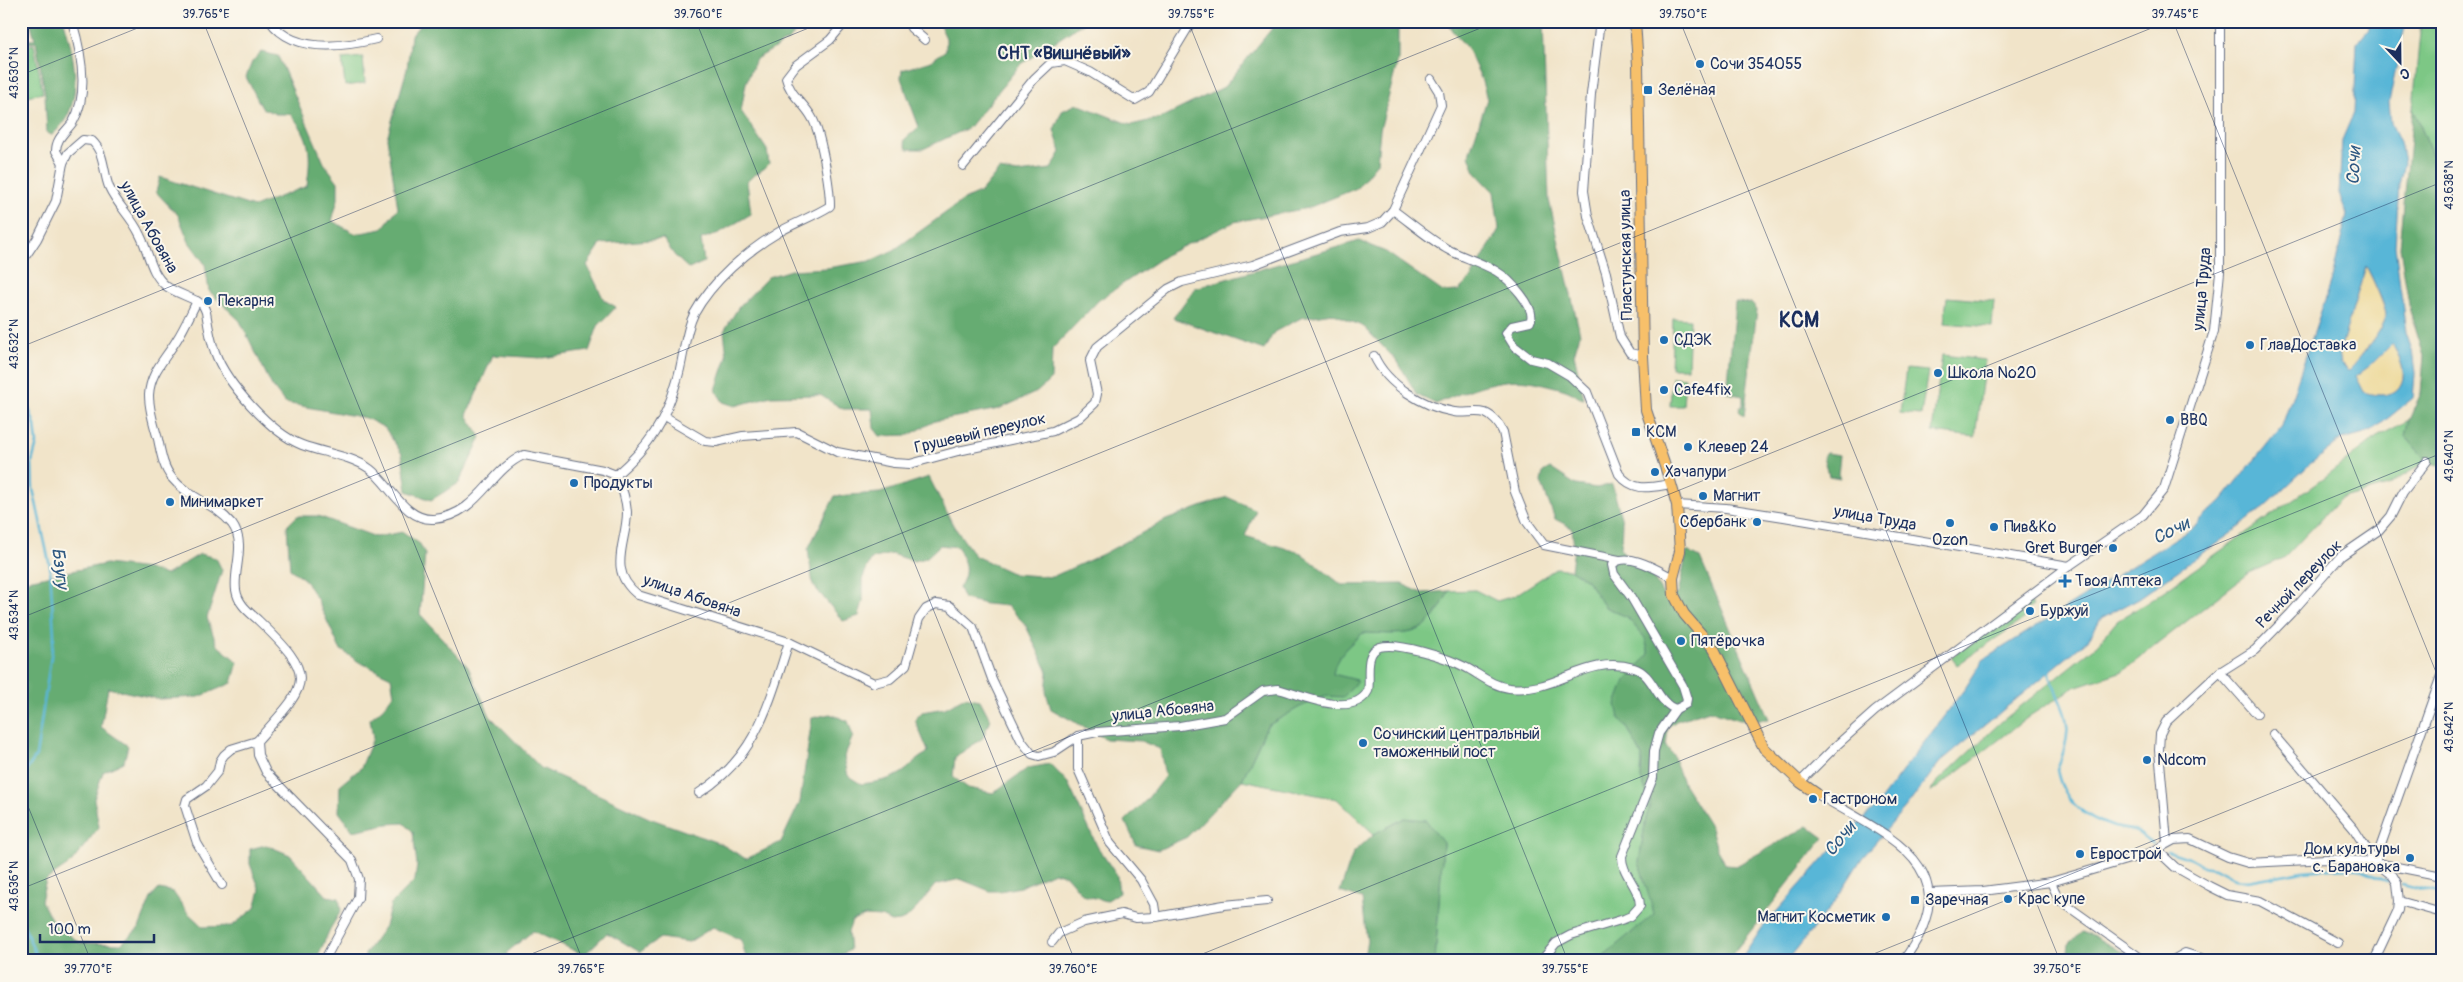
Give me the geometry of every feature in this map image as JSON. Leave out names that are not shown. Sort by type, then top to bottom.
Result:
[{"type":"main road","name":"Пластунская улица","points":[[1635,21],[1638,65],[1643,356],[1646,410],[1672,484],[1676,505],[1680,551],[1673,578],[1674,595],[1677,604],[1714,649],[1764,748],[1800,782],[1817,794]]},
{"type":"street","name":"улица Абовяна","points":[[63,163],[56,152],[57,142],[73,122],[81,97],[81,71],[77,38],[72,21]]},
{"type":"street","points":[[270,21],[278,31],[293,39],[324,46],[344,47],[376,40]]},
{"type":"street","points":[[222,885],[197,843],[185,812],[187,799],[206,786],[218,771],[220,761],[231,749],[258,741],[295,697],[301,684],[301,672],[293,656],[241,604],[236,590],[240,547],[233,525],[216,508],[181,487],[164,466],[149,396],[152,378],[176,342],[197,301],[206,312],[215,354],[230,381],[283,436],[301,445],[369,468],[402,504],[419,516],[432,519],[447,516],[464,508],[484,492],[498,474],[514,459],[524,455],[603,470],[616,475],[645,448],[664,417],[677,380],[694,315],[704,298],[751,252],[779,232],[830,206],[827,176],[812,117],[794,97],[786,78],[796,65],[830,40],[846,21]]},
{"type":"street","points":[[909,21],[911,28],[925,40]]},
{"type":"street","points":[[963,166],[1034,79],[1051,63],[1065,61],[1090,72],[1135,100],[1149,92],[1192,21]]},
{"type":"street","points":[[1600,21],[1591,94],[1584,191],[1588,216],[1606,273],[1620,337],[1630,353],[1643,356]]},
{"type":"street","name":"улица Труда","points":[[1800,782],[1875,711],[2069,566],[2143,515],[2164,489],[2214,331],[2220,272],[2220,21]]},
{"type":"street","name":"Грушевый переулок","points":[[664,417],[704,441],[716,442],[765,433],[797,432],[837,452],[894,463],[910,464],[958,451],[1053,431],[1079,418],[1095,403],[1097,394],[1090,361],[1097,346],[1168,288],[1182,282],[1253,265],[1340,232],[1368,228],[1382,222],[1394,210],[1441,105],[1439,92],[1431,79]]},
{"type":"street","name":"улица Абовяна","points":[[21,263],[37,239],[56,201],[63,163],[72,148],[78,143],[88,140],[95,144],[100,152],[108,185],[116,201],[141,236],[158,277],[166,286],[197,301]]},
{"type":"street","points":[[1394,210],[1446,248],[1497,271],[1524,298],[1532,314],[1530,322],[1512,326],[1506,333],[1514,346],[1530,359],[1548,363],[1570,376],[1587,392],[1619,474],[1624,482],[1645,489],[1672,484]]},
{"type":"street","points":[[1374,356],[1386,376],[1400,388],[1428,404],[1455,412],[1485,413],[1499,423],[1503,432],[1515,492],[1528,522],[1544,545],[1619,560],[1629,559],[1673,578]]},
{"type":"street","name":"Речной переулок","points":[[2170,841],[2159,750],[2160,734],[2166,722],[2220,672],[2255,650],[2342,556],[2379,530],[2391,516],[2403,492],[2427,461]]},
{"type":"street","name":"улица Абовяна","points":[[616,475],[625,493],[627,514],[621,544],[621,571],[626,586],[638,595],[789,642],[874,683],[882,682],[898,674],[906,665],[922,614],[936,604],[950,606],[973,627],[992,679],[1021,740],[1032,754],[1045,756],[1078,736],[1098,732],[1180,726],[1225,718],[1255,696],[1271,689],[1278,689],[1333,704],[1348,705],[1360,700],[1368,691],[1370,658],[1378,648],[1387,646],[1399,647],[1448,660],[1464,666],[1493,684],[1507,688],[1527,689],[1549,685],[1594,666],[1611,664],[1632,667],[1647,676],[1669,706],[1676,709]]},
{"type":"street","name":"улица Труда","points":[[1676,505],[1726,508],[1784,517],[2069,566]]},
{"type":"street","points":[[1541,961],[1556,943],[1571,935],[1631,916],[1640,906],[1638,894],[1621,863],[1622,856],[1653,778],[1654,751],[1659,733],[1676,709],[1686,704],[1686,693],[1631,597],[1614,574],[1612,565],[1619,560]]},
{"type":"street","points":[[699,793],[718,781],[746,749],[761,726],[789,642]]},
{"type":"street","points":[[2220,672],[2257,714]]},
{"type":"street","points":[[2375,862],[2442,673]]},
{"type":"street","points":[[2273,734],[2354,829],[2375,862],[2393,876],[2399,901],[2398,910],[2374,961]]},
{"type":"street","points":[[1078,736],[1078,769],[1110,843],[1141,880],[1154,904],[1156,917]]},
{"type":"street","points":[[258,741],[258,754],[266,772],[352,860],[359,879],[358,898],[324,961]]},
{"type":"street","points":[[1817,794],[1902,846],[1915,858],[1928,883],[1930,893],[1924,925],[1916,944],[1903,961]]},
{"type":"street","points":[[1930,893],[1983,891],[2051,882],[2157,850],[2170,841],[2190,839],[2228,857],[2248,863],[2327,859],[2375,862],[2442,876]]},
{"type":"street","points":[[2157,850],[2175,868],[2228,895],[2260,901],[2338,943]]},
{"type":"street","points":[[2051,882],[2060,900],[2145,961]]},
{"type":"street","points":[[1052,942],[1059,933],[1084,922],[1122,914],[1136,918],[1156,917],[1224,905],[1267,901]]},
{"type":"street","points":[[2399,901],[2442,913]]},
{"type":"street","points":[[2171,961],[2185,953],[2211,961]]},
{"type":"green space","points":[[30,21],[64,21],[72,51],[75,82],[74,97],[70,111],[63,124],[52,135],[47,133],[45,94],[36,42],[21,44],[21,42],[35,39]]},
{"type":"green space","points":[[424,21],[805,21],[789,40],[756,59],[746,83],[741,111],[767,150],[769,164],[747,182],[751,214],[719,233],[701,239],[704,262],[689,269],[675,256],[663,239],[601,244],[587,265],[604,300],[616,307],[598,326],[589,351],[542,358],[493,355],[467,415],[481,437],[459,483],[431,500],[407,491],[402,454],[385,428],[366,418],[285,403],[272,386],[240,321],[209,291],[205,264],[189,242],[178,215],[156,192],[160,177],[254,207],[307,186],[308,147],[297,122],[290,114],[276,114],[262,108],[246,77],[252,62],[261,52],[278,56],[324,163],[338,182],[338,199],[332,221],[356,234],[382,229],[398,208],[387,138],[407,69],[411,35]]},
{"type":"green space","points":[[938,21],[1086,21],[1020,65],[968,128],[923,149],[907,149],[904,140],[919,127],[901,78],[902,70],[931,61],[946,50],[946,38]]},
{"type":"green space","points":[[1278,21],[1398,21],[1398,60],[1380,130],[1377,163],[1357,188],[1308,208],[1234,222],[1167,254],[1099,300],[1052,349],[1051,379],[1037,392],[999,409],[935,421],[909,435],[880,436],[874,428],[872,409],[843,409],[820,395],[771,396],[735,406],[723,402],[716,390],[727,357],[724,331],[738,308],[768,277],[791,270],[827,268],[870,261],[894,250],[962,201],[981,192],[999,170],[1018,173],[1051,169],[1061,152],[1054,130],[1062,111],[1077,104],[1131,125],[1161,118],[1224,87]]},
{"type":"green space","points":[[1444,21],[1543,21],[1549,200],[1580,334],[1574,354],[1584,399],[1556,387],[1513,380],[1474,388],[1436,404],[1417,395],[1398,362],[1364,327],[1332,313],[1301,318],[1274,332],[1264,350],[1173,318],[1195,288],[1359,241],[1386,252],[1443,292],[1458,291],[1471,278],[1499,229],[1494,192],[1475,172],[1469,155],[1487,99],[1481,78],[1467,48]]},
{"type":"green space","points":[[2421,21],[2442,21],[2442,202],[2434,159],[2413,108]]},
{"type":"green space","points":[[34,44],[43,93],[21,97],[21,47]]},
{"type":"green space","points":[[363,57],[365,83],[345,86],[342,59]]},
{"type":"green space","points":[[2413,108],[2434,159],[2441,195],[2442,467],[2427,461],[2405,436],[2409,420],[2421,393],[2424,356],[2410,311],[2400,247]]},
{"type":"green space","points":[[1947,297],[1994,301],[1992,327],[1944,323]]},
{"type":"green space","points":[[1735,302],[1751,303],[1757,310],[1744,416],[1739,411],[1740,406],[1743,406],[1743,396],[1727,393]]},
{"type":"green space","points":[[1673,318],[1690,319],[1688,368],[1671,368]]},
{"type":"green space","points":[[1942,355],[1985,360],[1975,437],[1932,432]]},
{"type":"green space","points":[[1906,369],[1928,371],[1921,415],[1900,413]]},
{"type":"green space","points":[[1672,377],[1685,378],[1683,406],[1670,406]]},
{"type":"green space","points":[[2409,420],[2405,436],[2427,461],[2387,486],[2340,499],[2285,557],[2247,574],[2123,671],[2075,687],[2031,715],[1930,793],[1936,783],[2001,722],[2097,645],[2117,621],[2148,602],[2324,478],[2377,437]]},
{"type":"green space","points":[[1826,453],[1840,455],[1838,474],[1840,478],[1829,476],[1823,457]]},
{"type":"green space","points":[[1550,468],[1576,485],[1597,488],[1612,484],[1622,521],[1621,549],[1631,563],[1652,576],[1665,598],[1678,594],[1687,551],[1700,558],[1769,719],[1740,720],[1709,710],[1676,721],[1668,727],[1666,746],[1673,755],[1683,783],[1711,828],[1717,850],[1726,865],[1736,866],[1808,826],[1824,838],[1727,961],[1597,961],[1654,914],[1639,862],[1646,818],[1651,803],[1641,779],[1642,756],[1628,729],[1619,718],[1616,704],[1624,683],[1649,654],[1645,638],[1627,617],[1605,607],[1587,580],[1571,570],[1574,548],[1572,528],[1555,519],[1541,482],[1543,472]]},
{"type":"green space","points":[[929,477],[953,525],[975,556],[1014,574],[1052,577],[1103,554],[1166,520],[1227,497],[1256,510],[1245,536],[1301,553],[1342,585],[1402,584],[1422,593],[1449,591],[1432,618],[1415,631],[1394,634],[1363,633],[1340,656],[1333,674],[1357,680],[1351,689],[1343,697],[1326,696],[1300,707],[1267,726],[1242,780],[1187,837],[1158,850],[1136,845],[1125,821],[1148,798],[1165,776],[1160,749],[1141,741],[1106,739],[1051,709],[1046,692],[1048,672],[1025,624],[1007,606],[964,599],[959,588],[964,577],[965,568],[958,547],[940,545],[926,558],[914,561],[891,554],[871,559],[863,577],[863,601],[859,616],[843,621],[813,585],[808,549],[835,496],[880,493]]},
{"type":"green space","points":[[297,516],[318,516],[376,537],[403,532],[420,544],[425,554],[420,614],[468,667],[490,716],[541,768],[649,818],[721,844],[746,859],[781,842],[800,802],[812,718],[830,714],[848,721],[853,736],[844,757],[848,776],[861,784],[897,776],[926,754],[928,751],[915,720],[922,712],[945,708],[965,697],[980,700],[990,719],[983,738],[955,757],[953,777],[968,788],[993,793],[1028,768],[1050,764],[1068,783],[1097,846],[1117,876],[1119,893],[1106,901],[1083,895],[1067,876],[1054,872],[1020,887],[1000,891],[990,891],[960,879],[935,885],[917,908],[907,918],[900,921],[891,922],[881,917],[865,916],[852,921],[848,932],[850,950],[837,957],[824,954],[801,953],[771,959],[747,961],[741,940],[713,927],[689,942],[660,938],[640,952],[607,933],[584,955],[533,931],[506,953],[511,961],[365,961],[365,954],[385,926],[391,904],[415,880],[417,865],[413,832],[404,823],[387,824],[353,831],[339,812],[340,785],[361,768],[373,738],[370,719],[383,708],[394,694],[391,677],[359,662],[340,649],[317,599],[304,579],[290,569],[287,526]]},
{"type":"green space","points":[[200,554],[216,558],[222,570],[207,618],[217,645],[238,662],[232,683],[199,697],[159,699],[108,688],[101,727],[128,746],[124,762],[103,772],[94,799],[99,827],[71,863],[46,880],[41,901],[54,924],[80,943],[121,944],[139,928],[151,898],[159,889],[173,892],[187,912],[203,927],[232,926],[255,908],[260,890],[250,864],[250,849],[266,845],[290,855],[327,896],[339,898],[341,911],[330,929],[316,961],[21,961],[21,600],[28,580],[106,564],[148,569],[166,575]]},
{"type":"green space","points":[[1557,568],[1571,570],[1587,580],[1605,607],[1627,617],[1645,638],[1649,654],[1624,683],[1619,718],[1628,729],[1642,756],[1641,779],[1651,803],[1646,818],[1639,862],[1655,914],[1597,961],[1435,961],[1443,843],[1405,818],[1374,834],[1337,799],[1242,780],[1267,726],[1299,707],[1326,696],[1342,696],[1333,674],[1335,662],[1343,651],[1363,633],[1394,634],[1415,631],[1432,618],[1449,591],[1475,590],[1497,601],[1514,596]]},
{"type":"green space","points":[[2029,600],[2033,606],[2021,613],[2024,619],[1957,665],[1951,657]]},
{"type":"green space","points":[[1405,818],[1426,820],[1443,843],[1435,961],[1363,961],[1367,941],[1362,899],[1340,892],[1353,853],[1374,834]]},
{"type":"green space","points":[[2082,932],[2097,938],[2137,961],[2067,961],[2069,944]]},
{"type":"sand","points":[[2366,266],[2386,316],[2375,337],[2348,371],[2341,363],[2339,353]]},
{"type":"sand","points":[[2393,343],[2403,369],[2401,385],[2393,393],[2375,395],[2363,392],[2355,376],[2371,365]]},
{"type":"water","name":"Сочи","points":[[2369,21],[2406,21],[2389,102],[2391,123],[2400,142],[2404,163],[2399,185],[2395,246],[2406,333],[2412,350],[2415,374],[2413,398],[2372,431],[2342,439],[2310,464],[2267,505],[2233,532],[2139,598],[2101,618],[2088,640],[1940,762],[1907,806],[1862,858],[1835,901],[1787,961],[1740,961],[1762,928],[1841,839],[1873,810],[1966,687],[1983,660],[2195,526],[2222,500],[2282,426],[2331,283],[2347,214],[2339,194],[2342,140],[2354,112],[2357,43],[2369,29]],"holes":[[[2366,266],[2382,300],[2386,317],[2364,353],[2348,370],[2341,363],[2339,353]],[[2392,344],[2403,369],[2401,385],[2393,393],[2375,395],[2364,392],[2356,376],[2371,365]]]},
{"type":"waterway","name":"Бзугу","points":[[21,388],[35,425],[37,443],[32,462],[33,489],[50,566],[54,636],[36,756],[21,779]]},
{"type":"waterway","points":[[2048,670],[2066,718],[2067,740],[2057,769],[2069,799],[2084,813],[2093,818],[2114,827],[2137,832],[2153,844]]},
{"type":"waterway","points":[[2168,851],[2189,858],[2203,866],[2215,868],[2235,879],[2248,881],[2303,871],[2344,868],[2360,869],[2388,882]]},
{"type":"waterway","points":[[2402,884],[2442,894]]},
{"type":"waterway","name":"Бзугу","points":[[21,918],[38,961]]},
{"type":"place","name":"Сочи 354055","points":[[1700,64]]},
{"type":"place","name":"Зелёная","points":[[1648,90]]},
{"type":"place","name":"Пекарня","points":[[208,301]]},
{"type":"place","name":"СДЭК","points":[[1664,340]]},
{"type":"place","name":"ГлавДоставка","points":[[2250,345]]},
{"type":"place","name":"Школа №20","points":[[1938,373]]},
{"type":"place","name":"Cafe4fix","points":[[1664,390]]},
{"type":"place","name":"BBQ","points":[[2170,420]]},
{"type":"place","name":"КСМ","points":[[1636,432]]},
{"type":"place","name":"Клевер 24","points":[[1688,447]]},
{"type":"place","name":"Хачапури","points":[[1655,472]]},
{"type":"place","name":"Продукты","points":[[574,483]]},
{"type":"place","name":"Магнит","points":[[1703,496]]},
{"type":"place","name":"Минимаркет","points":[[170,502]]},
{"type":"place","name":"Сбербанк","points":[[1757,522]]},
{"type":"place","name":"Ozon","points":[[1950,523]]},
{"type":"place","name":"Пив&Ко","points":[[1994,527]]},
{"type":"place","name":"Gret Burger","points":[[2113,548]]},
{"type":"place","name":"Твоя Аптека","points":[[2065,581]]},
{"type":"place","name":"Буржуй","points":[[2030,611]]},
{"type":"place","name":"Пятёрочка","points":[[1681,641]]},
{"type":"place","name":"Сочинский центральный таможенный пост","points":[[1363,743]]},
{"type":"place","name":"Ndcom","points":[[2147,760]]},
{"type":"place","name":"Гастроном","points":[[1813,799]]},
{"type":"place","name":"Еврострой","points":[[2080,854]]},
{"type":"place","name":"Дом культуры с. Барановка","points":[[2410,858]]},
{"type":"place","name":"Крас купе","points":[[2008,899]]},
{"type":"place","name":"Заречная","points":[[1915,900]]},
{"type":"place","name":"Магнит Косметик","points":[[1886,917]]},
{"type":"district","name":"СНТ «Вишнёвый»","points":[[1064,53]]},
{"type":"district","name":"КСМ","points":[[1799,320]]}]
